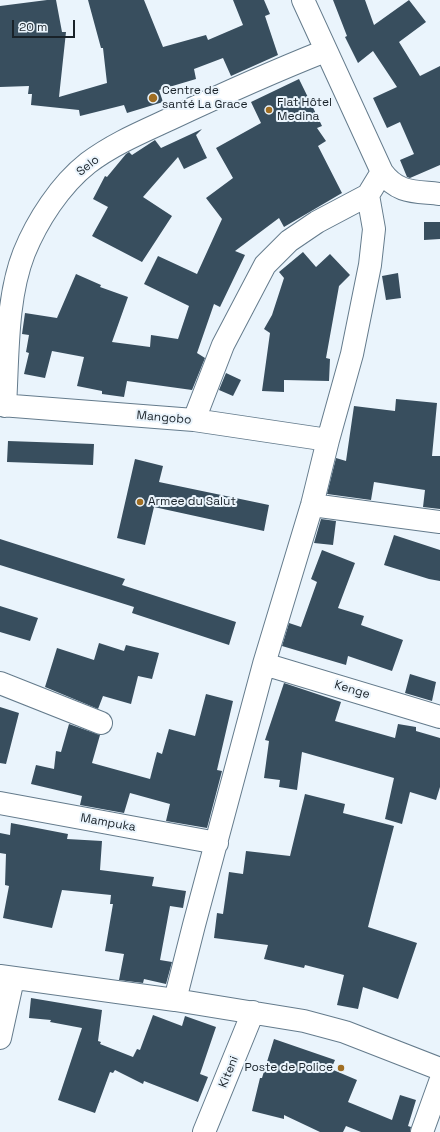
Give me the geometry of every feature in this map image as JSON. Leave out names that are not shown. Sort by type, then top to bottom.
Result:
[{"type":"street","points":[[303,0],[325,51],[382,172],[390,183],[402,189],[440,194]]},
{"type":"street","name":"Selo","points":[[2,406],[12,294],[24,253],[43,217],[62,189],[88,164],[129,138],[240,86],[325,51]]},
{"type":"street","points":[[194,420],[223,345],[265,265],[300,233],[317,222],[368,195],[382,172]]},
{"type":"street","points":[[176,1000],[194,925],[264,664],[312,505],[352,354],[370,264],[374,229],[368,195]]},
{"type":"street","name":"Mangobo","points":[[2,406],[194,420],[328,440]]},
{"type":"street","points":[[312,505],[440,522]]},
{"type":"street","name":"Kenge","points":[[264,664],[440,716]]},
{"type":"street","points":[[0,683],[101,723]]},
{"type":"street","name":"Mampuka","points":[[0,803],[217,843]]},
{"type":"street","points":[[0,1038],[6,978],[176,1000],[304,1021],[346,1032],[440,1069]]},
{"type":"street","name":"Kiteni","points":[[204,1132],[253,1012]]},
{"type":"street","points":[[422,1132],[440,1082]]},
{"type":"building","points":[[56,0],[62,32],[66,32],[59,97],[107,83],[103,48],[101,48],[88,0],[144,0],[163,47],[206,35],[208,40],[243,25],[233,0],[264,0],[270,14],[265,16],[278,55],[231,76],[223,58],[194,69],[196,79],[159,90],[163,102],[127,113],[124,105],[80,116],[79,110],[31,105],[32,94],[28,94],[29,86],[0,87],[0,6]]},
{"type":"building","points":[[333,0],[365,0],[374,25],[409,0],[426,22],[399,42],[420,76],[440,66],[440,165],[410,178],[407,177],[400,160],[414,154],[400,122],[387,128],[373,98],[397,87],[373,51],[358,63],[345,37],[347,36]]},
{"type":"building","points":[[299,79],[322,126],[317,128],[326,141],[318,146],[342,193],[284,227],[279,218],[235,251],[245,255],[220,307],[214,304],[197,353],[205,358],[192,390],[127,381],[124,397],[102,394],[102,391],[77,386],[84,357],[52,351],[45,378],[24,374],[29,353],[26,352],[29,335],[22,334],[25,313],[57,318],[76,274],[101,285],[100,287],[128,297],[112,342],[150,347],[151,335],[178,339],[189,306],[144,284],[158,256],[197,274],[222,219],[206,198],[233,178],[216,148],[261,123],[251,102]]},
{"type":"building","points":[[202,129],[196,135],[207,158],[184,169],[178,157],[143,197],[172,216],[142,262],[92,236],[108,207],[93,199],[105,176],[107,177],[126,154],[129,152],[132,155],[155,140],[161,148]]},
{"type":"building","points":[[424,222],[440,222],[440,239],[424,240]]},
{"type":"building","points":[[303,252],[316,267],[330,254],[350,275],[339,286],[326,358],[330,359],[329,381],[284,380],[284,392],[262,391],[270,333],[264,329],[272,315],[284,278],[279,272]]},
{"type":"building","points":[[398,273],[401,298],[386,300],[382,276]]},
{"type":"building","points":[[226,373],[241,380],[233,396],[219,390]]},
{"type":"building","points":[[396,399],[437,403],[432,456],[440,456],[440,509],[423,507],[425,490],[374,482],[371,500],[327,494],[336,458],[346,461],[354,406],[395,411]]},
{"type":"building","points":[[8,441],[94,444],[93,465],[7,462]]},
{"type":"building","points":[[135,459],[163,466],[159,482],[269,505],[264,531],[154,507],[145,545],[117,538]]},
{"type":"building","points":[[321,519],[336,521],[333,545],[314,543]]},
{"type":"building","points":[[394,535],[440,550],[440,581],[384,565]]},
{"type":"building","points":[[0,539],[125,579],[122,585],[236,622],[229,645],[132,613],[134,607],[0,565]]},
{"type":"building","points":[[322,550],[355,563],[338,608],[364,616],[361,625],[403,640],[392,671],[348,656],[346,665],[282,646],[289,623],[301,627],[317,582],[311,579]]},
{"type":"building","points":[[0,606],[38,618],[30,641],[0,632]]},
{"type":"building","points":[[99,643],[124,651],[126,645],[159,653],[152,679],[138,676],[131,704],[103,696],[98,709],[45,687],[57,648],[94,660]]},
{"type":"building","points":[[410,674],[436,682],[432,701],[405,693]]},
{"type":"building","points":[[284,683],[341,702],[335,721],[395,738],[398,724],[416,727],[416,731],[440,738],[440,787],[436,800],[410,792],[402,824],[385,819],[394,778],[302,752],[297,790],[279,787],[280,780],[264,778],[269,741],[265,740]]},
{"type":"building","points":[[206,694],[233,701],[217,770],[222,771],[207,828],[166,821],[170,804],[130,793],[124,813],[80,805],[82,796],[31,784],[36,765],[54,769],[56,751],[61,752],[69,724],[100,735],[92,763],[150,779],[157,752],[162,754],[169,729],[195,736]]},
{"type":"building","points":[[0,707],[19,713],[6,764],[0,763]]},
{"type":"building","points":[[305,794],[345,804],[343,813],[394,826],[368,927],[417,943],[398,999],[363,987],[358,1009],[337,1005],[344,975],[305,965],[304,968],[264,959],[268,945],[214,938],[217,913],[223,914],[229,872],[243,874],[246,851],[290,856]]},
{"type":"building","points":[[11,823],[68,834],[67,839],[102,841],[100,870],[154,877],[152,886],[186,891],[183,908],[170,906],[160,960],[172,962],[166,984],[144,979],[143,983],[119,980],[124,954],[105,951],[113,904],[110,904],[111,895],[62,890],[52,928],[3,918],[9,886],[5,885],[6,854],[0,853],[0,833],[10,835]]},
{"type":"building","points":[[31,998],[102,1010],[98,1041],[101,1042],[100,1044],[133,1057],[137,1049],[140,1050],[153,1015],[182,1026],[185,1016],[216,1027],[200,1074],[208,1077],[198,1102],[144,1081],[143,1084],[115,1070],[113,1073],[110,1072],[95,1113],[58,1100],[82,1028],[50,1022],[51,1020],[29,1018]]},
{"type":"building","points":[[274,1039],[335,1060],[331,1069],[357,1080],[348,1102],[392,1120],[400,1095],[416,1100],[408,1126],[411,1127],[410,1132],[361,1132],[346,1126],[343,1132],[320,1132],[284,1115],[284,1119],[252,1111],[260,1078],[262,1078]]},
{"type":"place","name":"Centre de santé La Grace","points":[[153,98]]},
{"type":"place","name":"Flat Hôtel Medina","points":[[269,110]]},
{"type":"place","name":"Armee du Salut","points":[[140,502]]},
{"type":"place","name":"Poste de Police","points":[[341,1068]]}]
